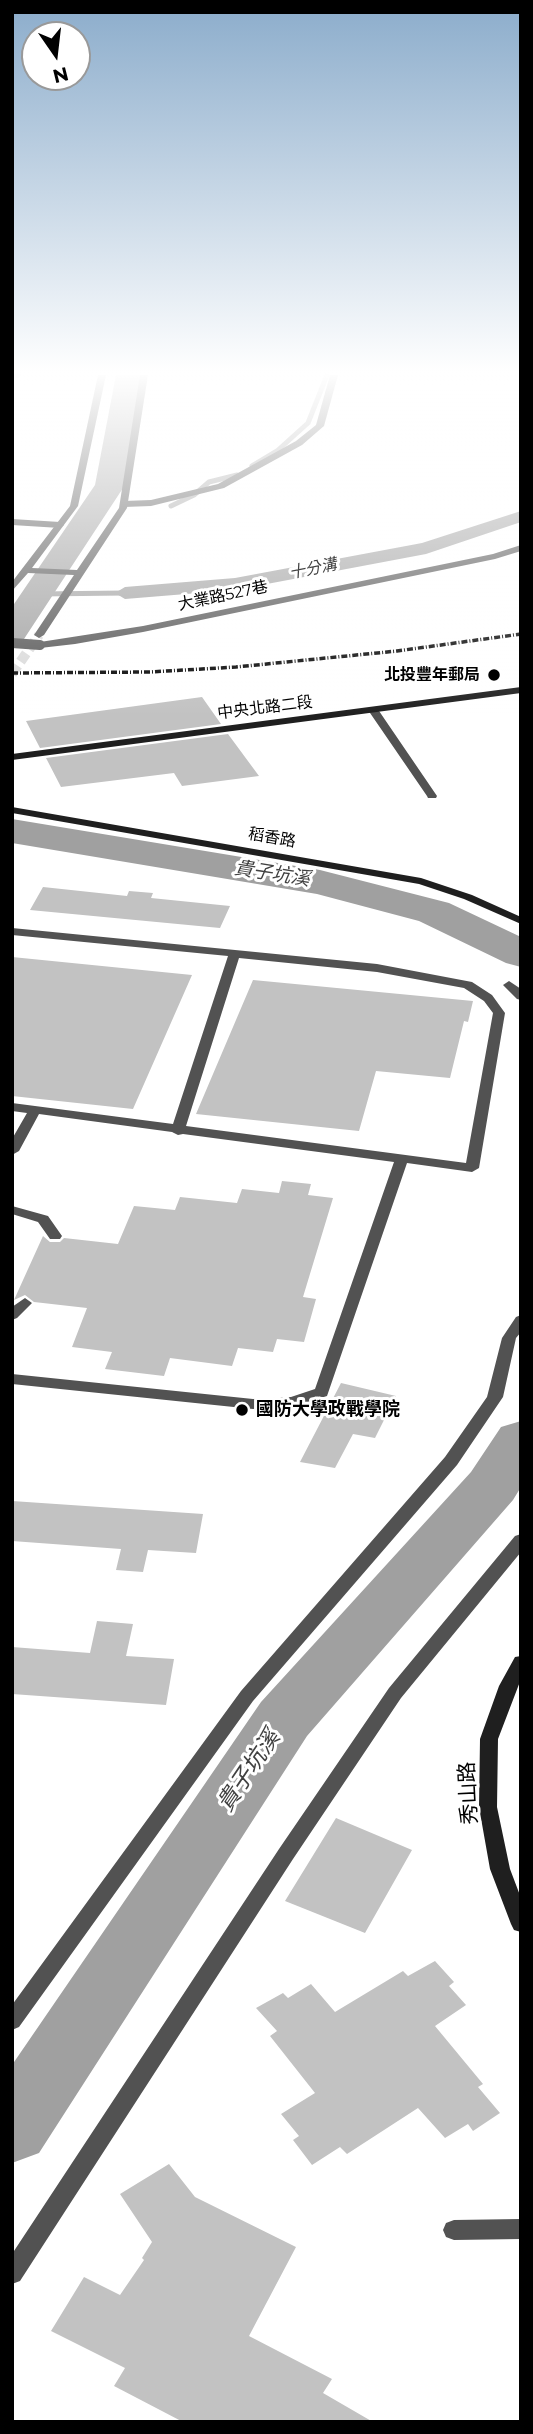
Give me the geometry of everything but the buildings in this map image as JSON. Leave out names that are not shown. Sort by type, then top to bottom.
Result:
[{"type":"street","points":[[12,588],[74,506],[78,489]]},
{"type":"street","points":[[39,640],[77,573],[124,504],[126,489]]},
{"type":"street","points":[[124,504],[151,503],[206,489]]},
{"type":"street","points":[[12,522],[60,525]]},
{"type":"street","name":"大業路527巷","points":[[12,643],[39,640],[75,642],[495,556],[521,548]]},
{"type":"street","points":[[26,570],[77,573]]},
{"type":"street","name":"中央北路二段","points":[[12,757],[521,690]]},
{"type":"street","points":[[373,710],[432,796]]},
{"type":"street","name":"稻香路","points":[[12,810],[421,881],[468,897],[521,921]]},
{"type":"street","points":[[12,931],[377,968],[468,985],[488,998],[499,1013],[472,1168],[12,1107]]},
{"type":"street","points":[[178,1131],[235,953]]},
{"type":"street","points":[[521,982],[509,985],[521,996]]},
{"type":"street","points":[[12,1151],[35,1110]]},
{"type":"street","points":[[12,1379],[253,1404],[292,1402],[322,1392],[401,1160]]},
{"type":"street","points":[[12,1210],[43,1219],[55,1236]]},
{"type":"street","points":[[12,1315],[25,1303]]},
{"type":"street","points":[[12,2021],[247,1696],[451,1461],[495,1397],[509,1338],[521,1320]]},
{"type":"street","points":[[12,2274],[286,1854],[395,1693],[521,1539]]},
{"type":"street","name":"秀山路","points":[[521,1662],[508,1686],[489,1739],[488,1807],[500,1869],[521,1924]]},
{"type":"street","points":[[454,2230],[521,2229]]},
{"type":"waterway","name":"貴子坑溪","points":[[12,632],[108,489]]},
{"type":"waterway","points":[[171,506],[201,489]]},
{"type":"waterway","name":"十分溝","points":[[125,593],[235,584],[426,548],[521,516]]},
{"type":"waterway","points":[[37,594],[125,593]]},
{"type":"waterway","name":"貴子坑溪","points":[[12,831],[320,882],[434,912],[521,954]]},
{"type":"waterway","name":"貴子坑溪","points":[[12,2129],[284,1719],[492,1486],[521,1440]]},
{"type":"tunnel","points":[[12,674],[39,635]]},
{"type":"railway","points":[[12,673],[150,672],[236,667],[397,651],[521,634]]},
{"type":"place","name":"北投豐年郵局","points":[[494,675]]},
{"type":"place","name":"國防大學政戰學院","points":[[242,1410]]}]
